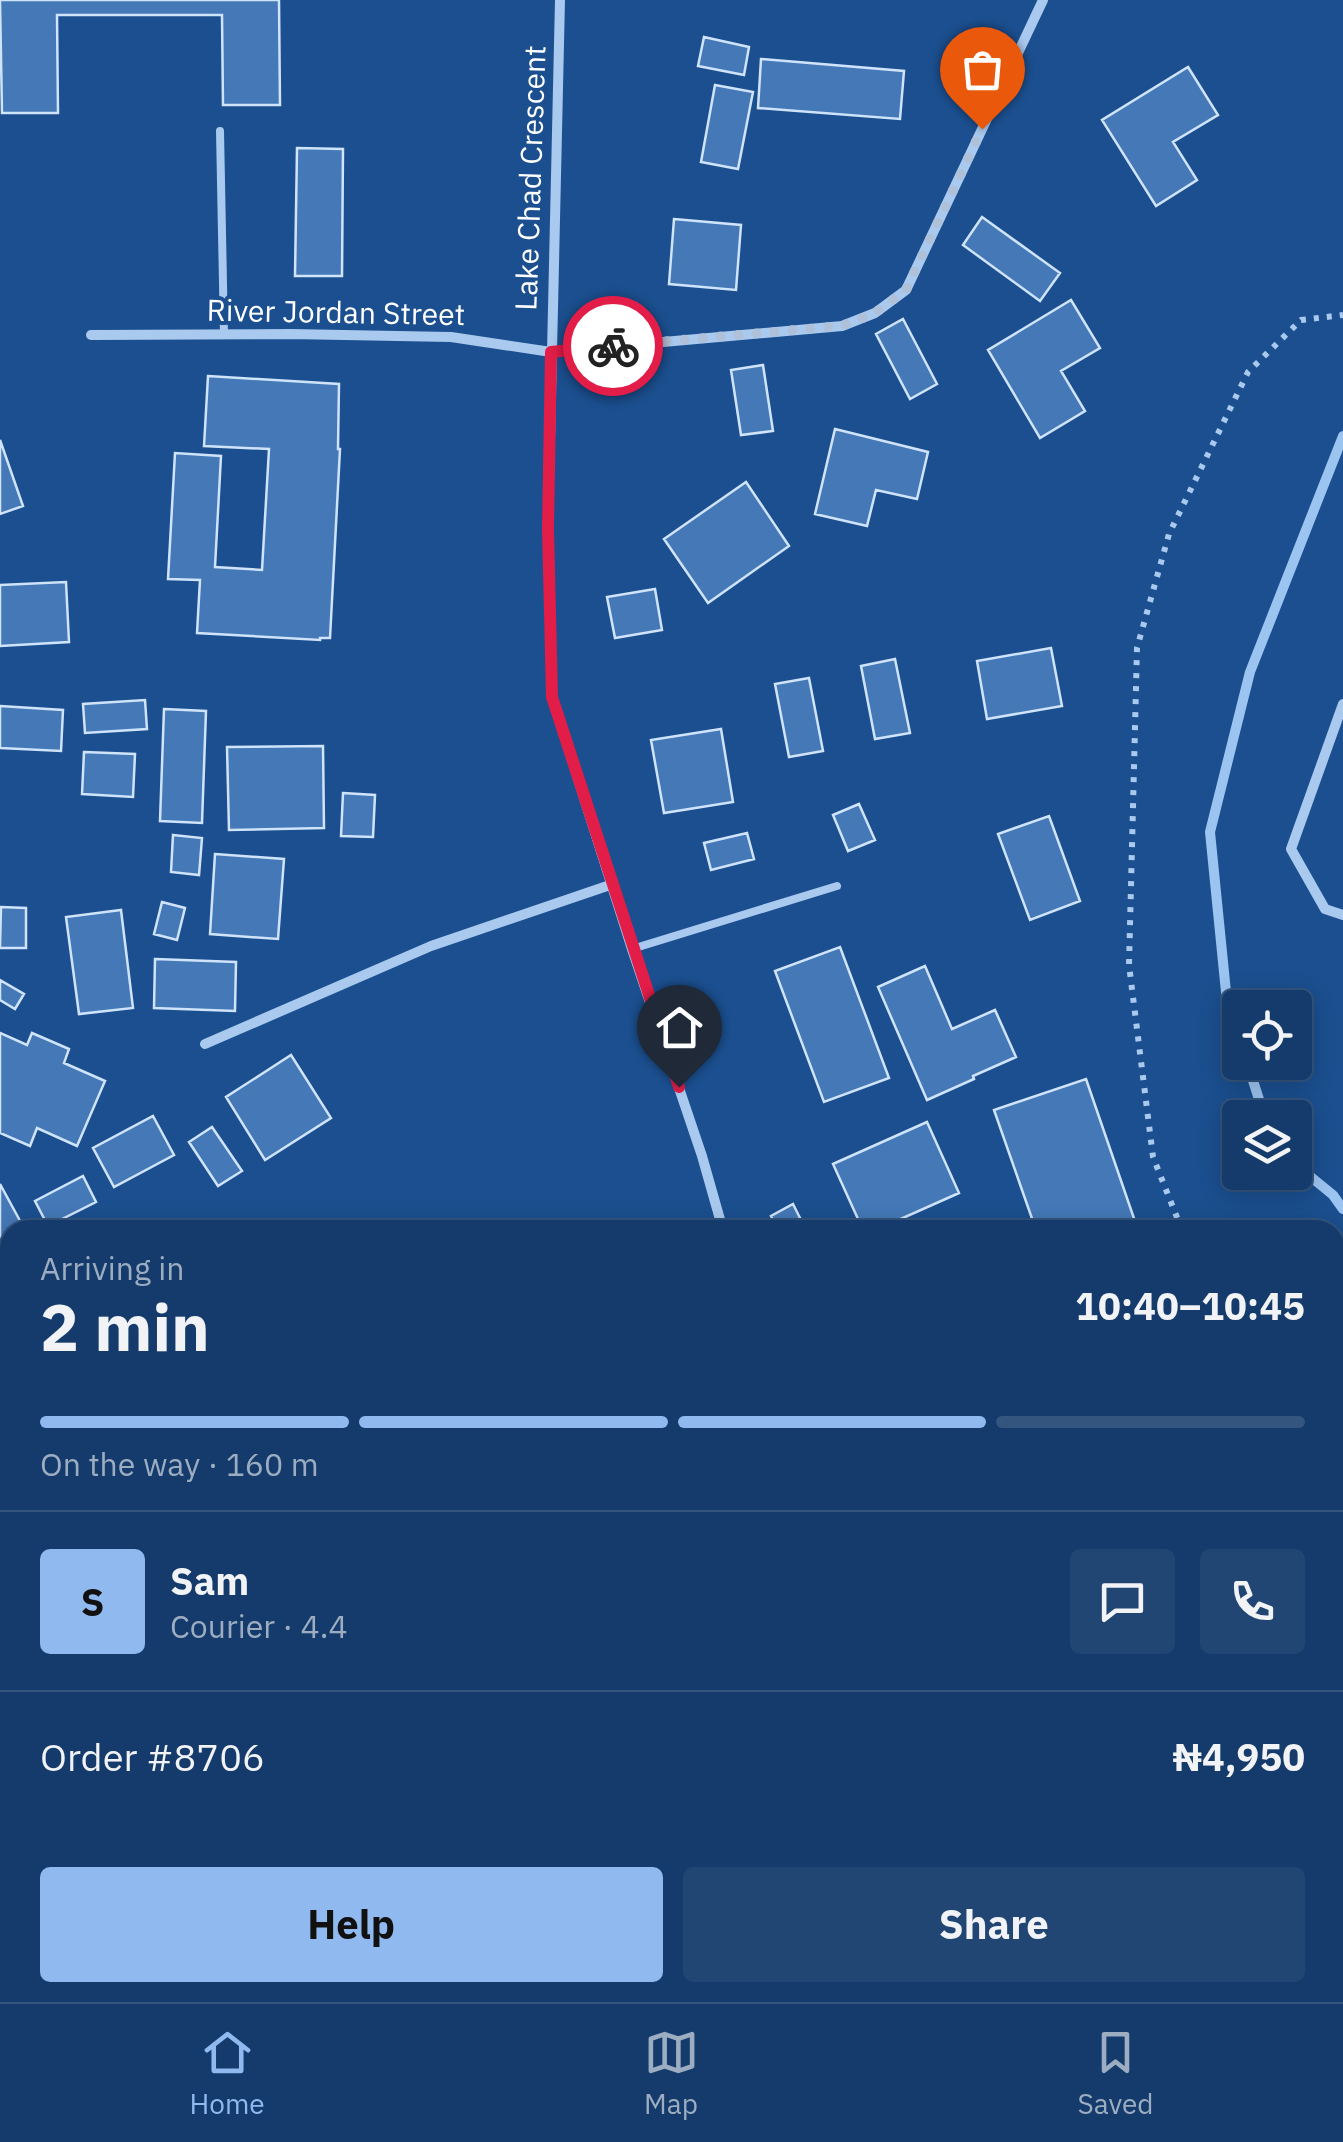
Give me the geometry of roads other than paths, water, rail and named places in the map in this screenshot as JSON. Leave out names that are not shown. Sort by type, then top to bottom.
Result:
[{"type":"street","name":"Lake Chad Crescent","points":[[560,0],[548,528],[552,697],[720,1220]]},
{"type":"street","name":"River Jordan Street","points":[[91,335],[451,338],[551,352],[842,326],[875,313],[906,290],[1043,0]]},
{"type":"street","points":[[1343,704],[1291,849],[1325,909],[1343,915]]},
{"type":"street","points":[[205,1044],[431,946],[613,884]]},
{"type":"lane","points":[[220,132],[224,335]]},
{"type":"lane","points":[[632,949],[837,886]]},
{"type":"waterway","points":[[1226,990],[1210,832],[1250,672],[1343,436]]},
{"type":"waterway","points":[[1253,1080],[1259,1100]]},
{"type":"waterway","points":[[1312,1178],[1343,1209]]}]
